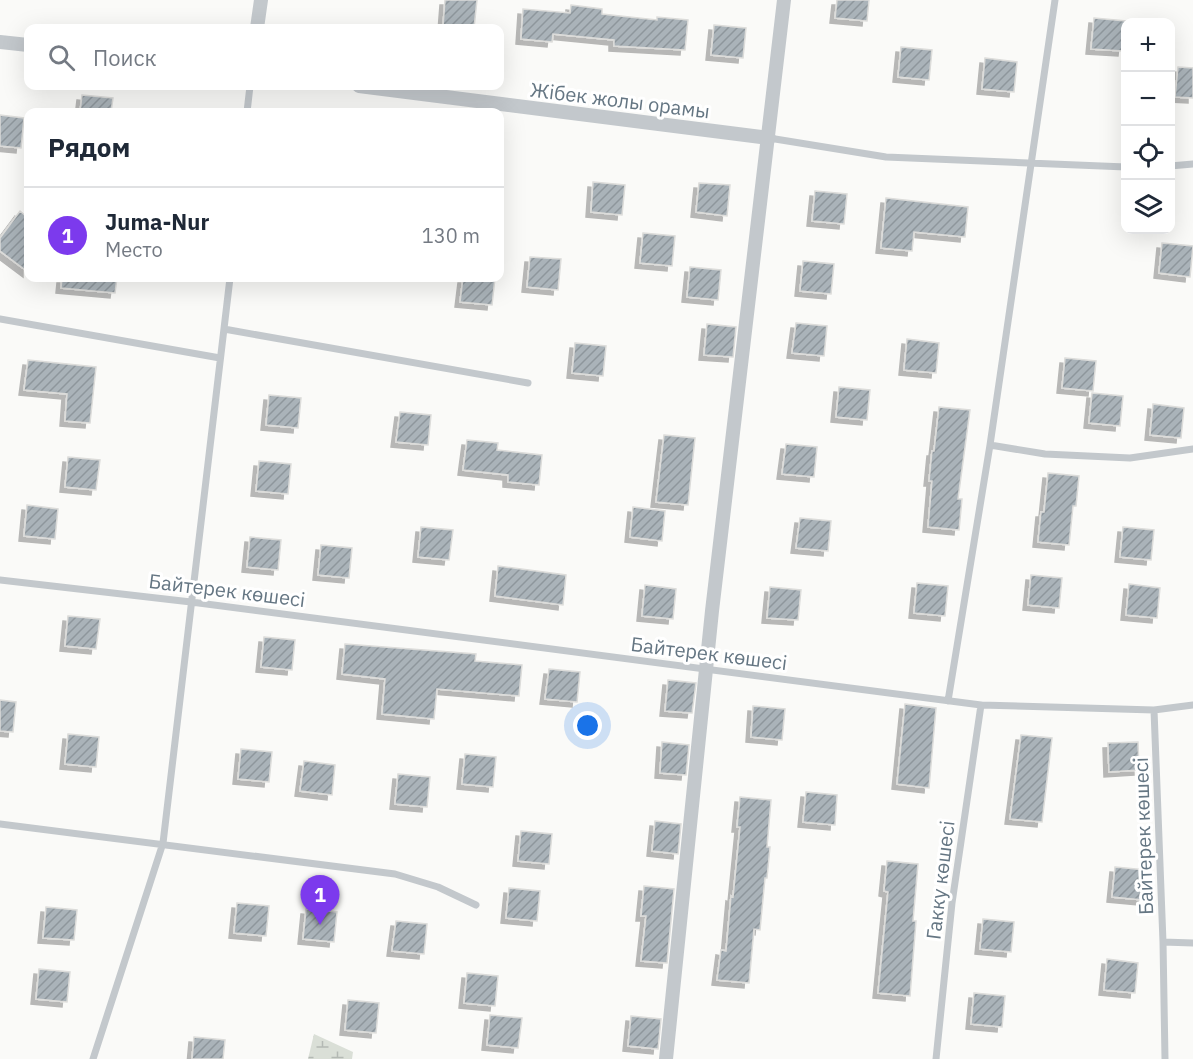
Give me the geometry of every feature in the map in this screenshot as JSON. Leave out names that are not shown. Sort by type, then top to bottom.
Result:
[{"type":"street","points":[[258,24],[261,0]]},
{"type":"street","points":[[666,1059],[707,669],[784,0]]},
{"type":"street","points":[[0,42],[24,45]]},
{"type":"street","name":"Жібек жолы орамы","points":[[391,90],[769,138]]},
{"type":"lane","points":[[948,701],[990,445],[1055,0]]},
{"type":"lane","points":[[248,108],[250,90]]},
{"type":"lane","points":[[769,138],[886,157],[1121,167]]},
{"type":"lane","points":[[1175,166],[1193,164]]},
{"type":"lane","points":[[93,1059],[163,843],[230,282]]},
{"type":"lane","points":[[0,319],[220,358]]},
{"type":"lane","points":[[224,329],[528,383]]},
{"type":"lane","points":[[990,445],[1045,454],[1130,458],[1193,449]]},
{"type":"lane","name":"Байтерек көшесі","points":[[0,579],[981,705],[1154,710],[1163,942],[1193,943]]},
{"type":"lane","name":"Гакку көшесі","points":[[936,1059],[952,903],[981,705]]},
{"type":"lane","points":[[1154,710],[1193,705]]},
{"type":"lane","points":[[0,824],[395,874],[438,887],[476,905]]},
{"type":"lane","points":[[1163,942],[1165,1059]]},
{"type":"green space","points":[[314,1034],[353,1052],[352,1059],[308,1059]]},
{"type":"building","points":[[445,0],[477,0],[474,24],[443,24]]},
{"type":"building","points":[[837,0],[869,0],[867,21],[835,18]]},
{"type":"building","points":[[571,5],[602,9],[602,14],[657,20],[657,17],[688,20],[685,50],[614,46],[614,40],[553,34],[552,42],[521,39],[523,9],[570,13]]},
{"type":"building","points":[[1094,18],[1121,21],[1121,51],[1091,49]]},
{"type":"building","points":[[714,25],[746,28],[743,58],[711,55]]},
{"type":"building","points":[[901,47],[932,50],[929,80],[898,77]]},
{"type":"building","points":[[985,58],[1017,62],[1014,92],[982,89]]},
{"type":"building","points":[[1178,67],[1193,68],[1193,98],[1175,97]]},
{"type":"building","points":[[82,95],[113,98],[112,108],[80,108]]},
{"type":"building","points":[[0,115],[24,118],[21,148],[0,146]]},
{"type":"building","points":[[593,182],[625,185],[622,215],[591,212]]},
{"type":"building","points":[[699,183],[730,185],[727,216],[696,212]]},
{"type":"building","points":[[815,191],[847,194],[844,224],[812,221]]},
{"type":"building","points":[[886,198],[968,207],[965,237],[914,232],[912,251],[881,248]]},
{"type":"building","points":[[20,211],[24,214],[24,269],[0,251],[0,238]]},
{"type":"building","points":[[643,233],[675,236],[672,266],[640,263]]},
{"type":"building","points":[[1162,243],[1193,246],[1190,277],[1159,273]]},
{"type":"building","points":[[530,257],[561,259],[558,290],[527,287]]},
{"type":"building","points":[[803,261],[834,264],[831,294],[800,291]]},
{"type":"building","points":[[690,267],[721,270],[718,300],[687,297]]},
{"type":"building","points":[[62,282],[116,282],[115,293],[61,288]]},
{"type":"building","points":[[462,282],[495,282],[492,305],[460,302]]},
{"type":"building","points":[[796,323],[827,326],[824,356],[792,353]]},
{"type":"building","points":[[707,324],[736,327],[733,357],[704,355]]},
{"type":"building","points":[[907,339],[939,343],[936,373],[904,370]]},
{"type":"building","points":[[575,343],[606,346],[603,376],[572,373]]},
{"type":"building","points":[[1065,358],[1096,361],[1093,391],[1062,388]]},
{"type":"building","points":[[28,360],[96,367],[90,423],[65,421],[67,394],[24,390]]},
{"type":"building","points":[[839,387],[870,390],[867,420],[836,417]]},
{"type":"building","points":[[1092,393],[1123,396],[1120,426],[1089,423]]},
{"type":"building","points":[[269,395],[301,398],[298,428],[266,425]]},
{"type":"building","points":[[1153,404],[1184,408],[1181,438],[1150,435]]},
{"type":"building","points":[[939,407],[970,410],[958,499],[962,499],[959,530],[928,527],[932,481],[929,481]]},
{"type":"building","points":[[400,412],[431,415],[428,445],[396,442]]},
{"type":"building","points":[[664,435],[695,438],[688,505],[656,502]]},
{"type":"building","points":[[467,440],[498,443],[497,450],[542,455],[539,485],[508,482],[508,475],[463,470]]},
{"type":"building","points":[[786,444],[817,447],[814,477],[782,474]]},
{"type":"building","points":[[68,457],[100,460],[96,490],[65,487]]},
{"type":"building","points":[[259,461],[291,464],[288,494],[256,491]]},
{"type":"building","points":[[1048,473],[1079,476],[1069,545],[1038,542]]},
{"type":"building","points":[[27,505],[58,509],[55,539],[24,536]]},
{"type":"building","points":[[633,507],[665,511],[662,541],[630,537]]},
{"type":"building","points":[[800,518],[831,521],[828,551],[796,548]]},
{"type":"building","points":[[421,527],[453,530],[449,560],[418,557]]},
{"type":"building","points":[[1123,527],[1154,530],[1151,560],[1120,557]]},
{"type":"building","points":[[250,537],[281,540],[278,570],[247,567]]},
{"type":"building","points":[[321,545],[352,548],[349,578],[318,575]]},
{"type":"building","points":[[498,566],[566,575],[563,605],[495,596]]},
{"type":"building","points":[[1031,575],[1062,578],[1059,608],[1028,605]]},
{"type":"building","points":[[917,583],[948,586],[945,616],[914,613]]},
{"type":"building","points":[[1129,584],[1160,588],[1157,618],[1126,615]]},
{"type":"building","points":[[645,585],[676,589],[673,619],[642,616]]},
{"type":"building","points":[[770,587],[801,590],[798,620],[767,618]]},
{"type":"building","points":[[68,616],[100,619],[96,649],[65,646]]},
{"type":"building","points":[[264,637],[295,640],[292,670],[261,667]]},
{"type":"building","points":[[345,644],[476,654],[475,661],[522,665],[519,696],[437,689],[434,719],[382,714],[385,679],[342,674]]},
{"type":"building","points":[[549,669],[580,672],[577,702],[545,699]]},
{"type":"building","points":[[668,680],[696,683],[692,713],[665,711]]},
{"type":"building","points":[[0,700],[16,702],[13,732],[0,731]]},
{"type":"building","points":[[905,704],[936,708],[929,788],[897,784]]},
{"type":"building","points":[[753,706],[785,709],[782,740],[751,737]]},
{"type":"building","points":[[68,734],[99,737],[96,767],[65,764]]},
{"type":"building","points":[[1021,735],[1052,738],[1042,822],[1010,819]]},
{"type":"building","points":[[662,742],[689,745],[686,775],[660,773]]},
{"type":"building","points":[[1138,742],[1139,770],[1109,772],[1108,743]]},
{"type":"building","points":[[241,749],[272,752],[269,782],[238,779]]},
{"type":"building","points":[[465,754],[496,757],[493,787],[462,784]]},
{"type":"building","points":[[304,761],[335,765],[332,795],[300,791]]},
{"type":"building","points":[[398,774],[430,777],[427,807],[395,804]]},
{"type":"building","points":[[806,792],[837,795],[835,825],[803,822]]},
{"type":"building","points":[[740,797],[771,800],[767,878],[765,878],[760,930],[754,929],[749,983],[717,980],[721,950],[726,951],[731,896],[733,897],[740,827],[737,827]]},
{"type":"building","points":[[655,821],[681,824],[678,854],[652,851]]},
{"type":"building","points":[[521,831],[552,834],[549,864],[518,861]]},
{"type":"building","points":[[887,861],[918,864],[910,996],[878,993],[888,892],[884,891]]},
{"type":"building","points":[[1115,867],[1146,870],[1143,900],[1112,897]]},
{"type":"building","points":[[644,886],[674,889],[667,963],[641,961],[646,916],[641,916]]},
{"type":"building","points":[[509,888],[540,891],[537,921],[506,918]]},
{"type":"building","points":[[237,903],[269,906],[266,936],[234,933]]},
{"type":"building","points":[[46,907],[77,910],[74,940],[43,938]]},
{"type":"building","points":[[306,909],[337,912],[334,942],[303,939]]},
{"type":"building","points":[[983,919],[1014,922],[1011,952],[980,949]]},
{"type":"building","points":[[396,921],[427,924],[424,954],[392,951]]},
{"type":"building","points":[[1107,959],[1138,963],[1135,993],[1104,990]]},
{"type":"building","points":[[39,969],[70,972],[67,1002],[36,999]]},
{"type":"building","points":[[467,973],[498,976],[495,1006],[464,1003]]},
{"type":"building","points":[[974,993],[1005,996],[1002,1027],[971,1024]]},
{"type":"building","points":[[348,1000],[379,1003],[376,1033],[345,1030]]},
{"type":"building","points":[[490,1015],[522,1018],[518,1048],[487,1045]]},
{"type":"building","points":[[631,1016],[661,1019],[658,1049],[628,1046]]},
{"type":"building","points":[[194,1037],[225,1040],[223,1059],[192,1059]]},
{"type":"place","name":"Juma-Nur","points":[[320,925]]}]
